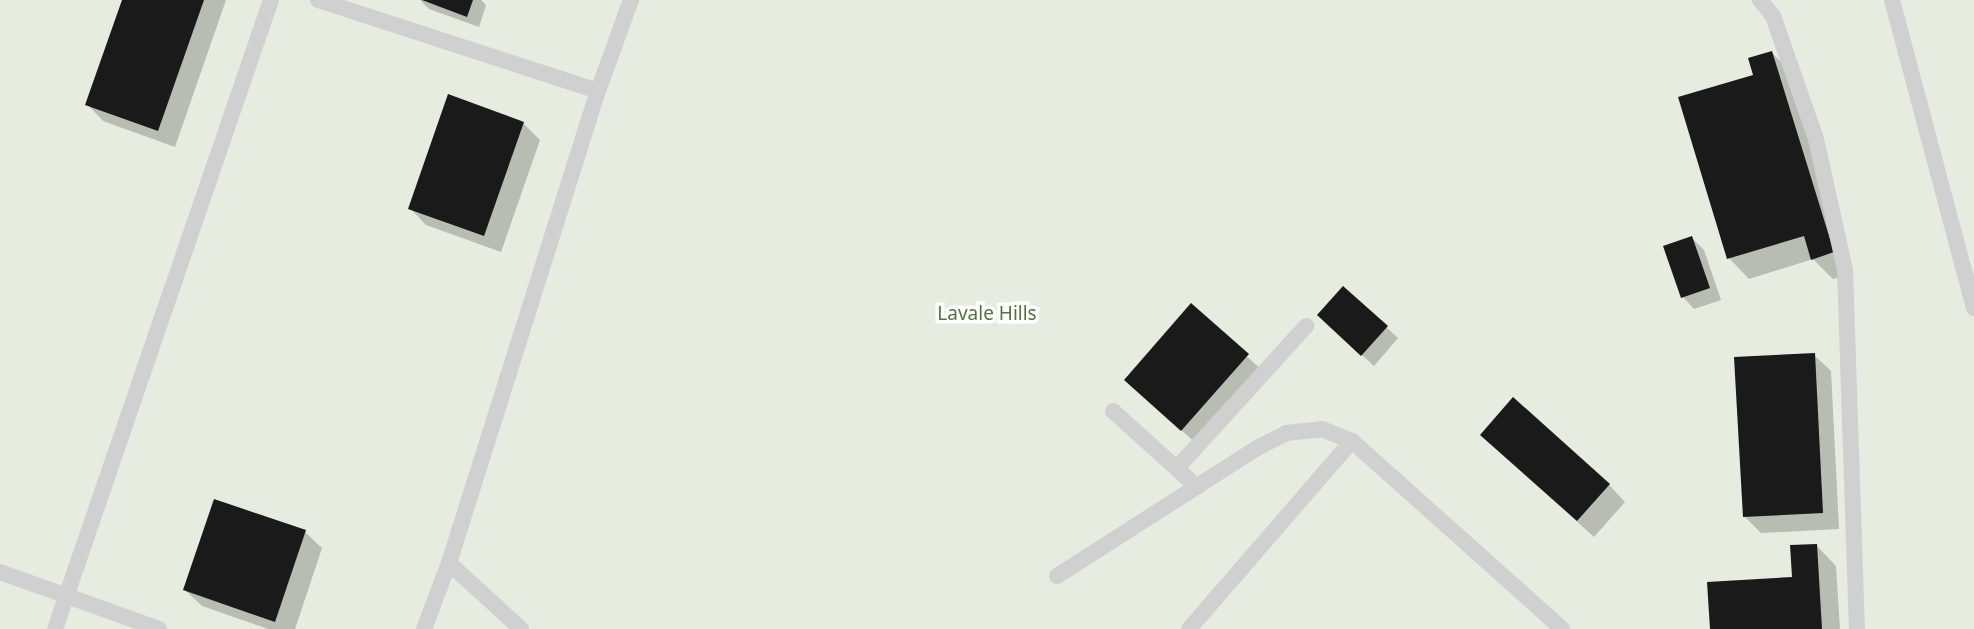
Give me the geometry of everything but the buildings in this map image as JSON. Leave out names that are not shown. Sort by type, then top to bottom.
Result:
[{"type":"lane","points":[[55,629],[271,0]]},
{"type":"lane","points":[[318,0],[598,90]]},
{"type":"lane","points":[[424,629],[449,563],[598,90],[631,0]]},
{"type":"lane","points":[[1760,0],[1773,16],[1816,139],[1845,270],[1857,629]]},
{"type":"lane","points":[[1892,0],[1974,309]]},
{"type":"lane","points":[[1177,468],[1306,326]]},
{"type":"lane","points":[[1113,411],[1197,487]]},
{"type":"lane","points":[[1056,576],[1257,448],[1286,433],[1322,429],[1352,440],[1562,629]]},
{"type":"lane","points":[[1189,629],[1352,440]]},
{"type":"lane","points":[[449,563],[521,629]]},
{"type":"lane","points":[[0,572],[159,629]]},
{"type":"green space","name":"Lavale Hills","points":[[0,0],[1974,0],[1974,629],[0,629]]}]
